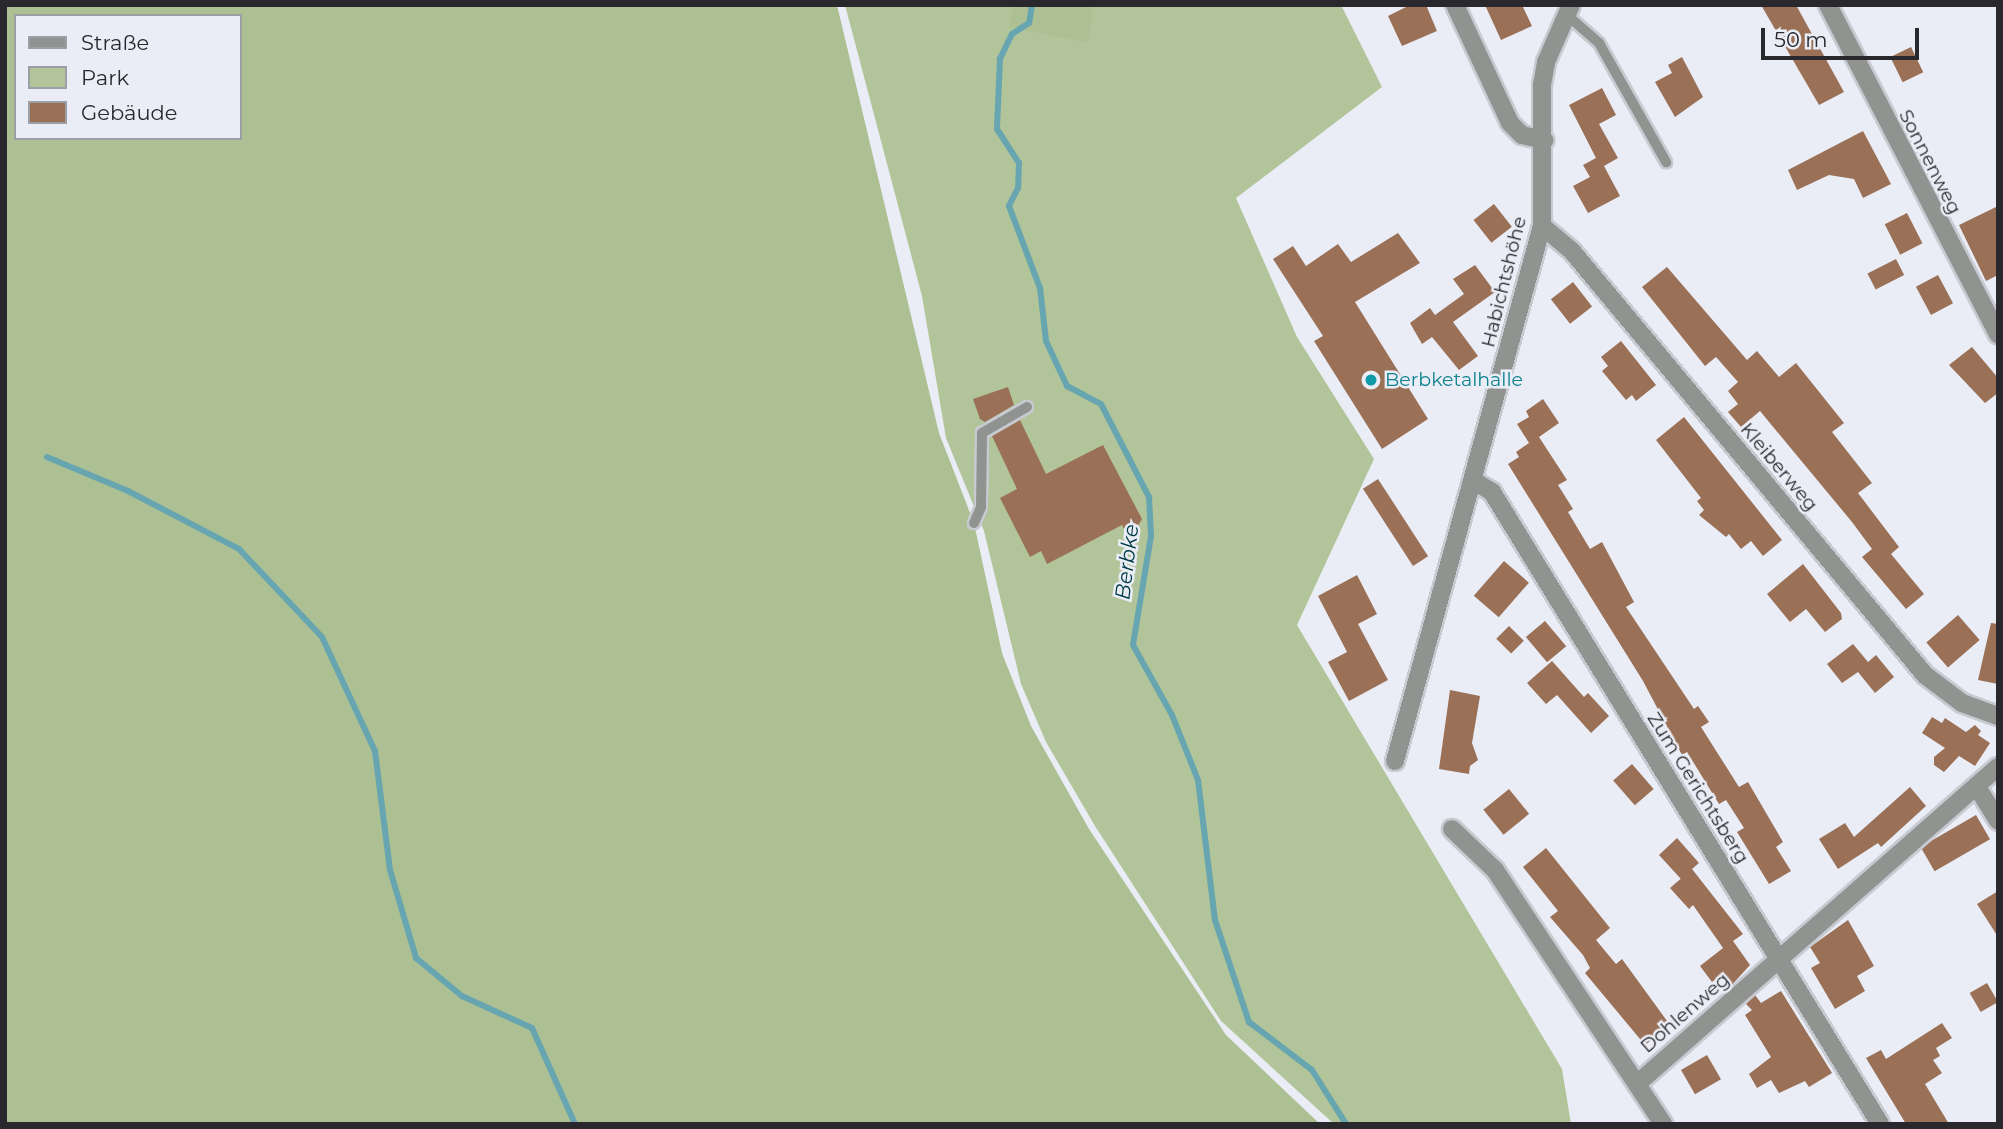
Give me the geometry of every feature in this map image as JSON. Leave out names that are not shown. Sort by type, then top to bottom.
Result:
[{"type":"street","points":[[1455,5],[1510,123],[1522,135],[1544,140]]},
{"type":"street","name":"Sonnenweg","points":[[1828,5],[1998,335]]},
{"type":"street","name":"Habichtshöhe","points":[[1395,761],[1542,226],[1542,85],[1569,10]]},
{"type":"street","name":"Kleiberweg","points":[[1542,226],[1571,250],[1925,675],[1962,703],[1998,716]]},
{"type":"street","name":"Zum Gerichtsberg","points":[[1474,481],[1492,492],[1880,1124]]},
{"type":"street","name":"Dohlenweg","points":[[1452,829],[1495,870],[1638,1083],[1998,767]]},
{"type":"street","points":[[1976,787],[1998,821]]},
{"type":"street","points":[[1638,1083],[1663,1124]]},
{"type":"lane","name":"Habichtshöhe","points":[[1569,10],[1599,43],[1665,162]]},
{"type":"lane","points":[[974,523],[981,507],[982,433],[1027,407]]},
{"type":"green space","points":[[5,5],[837,5],[939,433],[974,523],[1002,653],[1031,726],[1089,829],[1226,1035],[1320,1124],[5,1124]]},
{"type":"green space","points":[[845,5],[1341,5],[1382,87],[1236,198],[1297,337],[1374,459],[1297,625],[1562,1069],[1571,1124],[1334,1124],[1221,1021],[1095,826],[1046,742],[1021,684],[984,531],[946,438],[922,296]]},
{"type":"green space","points":[[1013,5],[1093,5],[1089,43],[1009,27]]},
{"type":"building","points":[[1410,5],[1426,5],[1437,31],[1402,46],[1388,16]]},
{"type":"building","points":[[1485,5],[1522,5],[1532,26],[1501,40]]},
{"type":"building","points":[[1761,5],[1796,5],[1844,92],[1819,105]]},
{"type":"building","points":[[1911,47],[1923,72],[1903,82],[1890,57]]},
{"type":"building","points":[[1682,57],[1703,97],[1675,117],[1655,82],[1672,73],[1668,65]]},
{"type":"building","points":[[1602,88],[1616,115],[1599,124],[1618,158],[1604,166],[1620,196],[1588,213],[1573,186],[1590,177],[1583,165],[1596,158],[1569,105]]},
{"type":"building","points":[[1863,131],[1891,184],[1863,198],[1854,179],[1829,175],[1797,190],[1788,170]]},
{"type":"building","points":[[1494,204],[1512,227],[1491,243],[1474,220]]},
{"type":"building","points":[[1998,206],[1998,275],[1986,281],[1959,225]]},
{"type":"building","points":[[1907,213],[1922,243],[1900,255],[1885,224]]},
{"type":"building","name":"Berbketalhalle","points":[[1398,233],[1420,263],[1355,302],[1428,419],[1382,449],[1314,341],[1323,336],[1273,259],[1293,246],[1306,266],[1338,244],[1351,262]]},
{"type":"building","points":[[1896,259],[1904,275],[1876,290],[1867,274]]},
{"type":"building","points":[[1475,265],[1495,292],[1453,322],[1478,356],[1459,370],[1432,337],[1422,344],[1410,323],[1430,308],[1435,315],[1464,294],[1453,279]]},
{"type":"building","points":[[1667,267],[1747,360],[1757,351],[1779,377],[1796,363],[1844,423],[1832,432],[1872,483],[1858,493],[1899,547],[1891,554],[1924,594],[1906,609],[1862,557],[1872,549],[1760,411],[1741,427],[1728,412],[1738,404],[1728,391],[1738,382],[1716,357],[1705,366],[1642,287]]},
{"type":"building","points":[[1938,275],[1953,303],[1931,315],[1916,287]]},
{"type":"building","points":[[1573,282],[1592,306],[1570,324],[1551,299]]},
{"type":"building","points":[[1621,341],[1656,385],[1636,401],[1632,395],[1626,400],[1602,371],[1608,366],[1601,357]]},
{"type":"building","points":[[1972,347],[1998,378],[1998,393],[1985,403],[1949,365]]},
{"type":"building","points":[[1008,387],[1014,405],[985,422],[980,419],[973,399]]},
{"type":"building","points":[[1543,399],[1559,423],[1539,437],[1567,480],[1558,485],[1573,509],[1568,512],[1590,549],[1602,542],[1634,602],[1626,607],[1694,709],[1698,706],[1709,722],[1701,727],[1739,787],[1748,782],[1783,842],[1776,847],[1791,871],[1769,884],[1737,832],[1744,828],[1726,800],[1719,804],[1687,752],[1682,755],[1643,681],[1508,464],[1519,457],[1516,452],[1529,443],[1517,424],[1529,417],[1526,411]]},
{"type":"building","points":[[1684,417],[1782,540],[1763,556],[1751,541],[1741,549],[1729,534],[1726,537],[1699,515],[1704,510],[1697,501],[1701,498],[1656,440]]},
{"type":"building","points":[[1020,420],[1046,474],[1103,445],[1142,519],[1130,540],[1122,525],[1047,564],[1041,551],[1030,557],[1000,498],[1017,489],[992,436]]},
{"type":"building","points":[[1378,479],[1428,556],[1413,566],[1363,489]]},
{"type":"building","points":[[1504,561],[1529,583],[1499,617],[1474,596]]},
{"type":"building","points":[[1803,564],[1841,613],[1842,619],[1825,632],[1806,609],[1790,622],[1767,594]]},
{"type":"building","points":[[1357,575],[1377,614],[1358,624],[1388,680],[1349,701],[1328,662],[1347,652],[1318,596]]},
{"type":"building","points":[[1958,615],[1980,640],[1948,667],[1926,643]]},
{"type":"building","points":[[1545,621],[1566,646],[1547,662],[1526,637]]},
{"type":"building","points":[[1991,623],[1998,624],[1998,684],[1978,680]]},
{"type":"building","points":[[1509,626],[1524,641],[1511,654],[1496,639]]},
{"type":"building","points":[[1853,644],[1868,662],[1876,655],[1894,677],[1875,693],[1858,672],[1842,683],[1827,664]]},
{"type":"building","points":[[1552,661],[1584,697],[1588,693],[1609,716],[1591,733],[1557,695],[1546,704],[1527,683]]},
{"type":"building","points":[[1450,690],[1480,696],[1472,743],[1478,760],[1470,766],[1469,774],[1439,769]]},
{"type":"building","points":[[1932,717],[1942,723],[1945,718],[1966,732],[1975,725],[1981,731],[1978,735],[1990,743],[1975,766],[1959,756],[1944,772],[1934,765],[1934,757],[1945,748],[1922,733]]},
{"type":"building","points":[[1632,764],[1654,789],[1635,805],[1613,780]]},
{"type":"building","points":[[1910,787],[1926,806],[1881,847],[1878,843],[1838,869],[1819,839],[1845,823],[1854,837]]},
{"type":"building","points":[[1509,789],[1529,814],[1503,835],[1483,810]]},
{"type":"building","points":[[1976,815],[1990,839],[1935,871],[1921,847]]},
{"type":"building","points":[[1677,838],[1699,863],[1692,869],[1743,934],[1733,941],[1750,965],[1730,987],[1720,976],[1712,982],[1700,966],[1723,948],[1693,905],[1689,909],[1670,888],[1681,879],[1659,855]]},
{"type":"building","points":[[1546,848],[1610,928],[1596,940],[1616,964],[1622,959],[1670,1025],[1645,1045],[1585,973],[1590,968],[1583,955],[1550,917],[1558,911],[1523,867]]},
{"type":"building","points":[[1998,891],[1998,937],[1977,904]]},
{"type":"building","points":[[1848,920],[1874,966],[1857,976],[1865,991],[1835,1009],[1811,968],[1820,963],[1810,947]]},
{"type":"building","points":[[1987,983],[1998,1002],[1981,1012],[1970,993]]},
{"type":"building","points":[[1781,991],[1832,1073],[1809,1087],[1805,1081],[1779,1093],[1771,1080],[1757,1088],[1749,1074],[1771,1057],[1745,1015],[1752,1010],[1746,1004],[1755,995],[1761,1003]]},
{"type":"building","points":[[1942,1023],[1952,1038],[1936,1048],[1940,1056],[1933,1060],[1942,1073],[1925,1084],[1949,1124],[1906,1124],[1866,1058],[1881,1050],[1886,1059]]},
{"type":"building","points":[[1707,1055],[1721,1079],[1695,1094],[1681,1070]]},
{"type":"waterway","name":"Berbke","points":[[1032,5],[1029,23],[1012,34],[1000,59],[997,129],[1019,163],[1018,188],[1009,206],[1040,288],[1046,341],[1067,386],[1101,404],[1149,497],[1151,536],[1133,645],[1172,715],[1198,780],[1215,920],[1249,1022],[1312,1070],[1346,1124]]},
{"type":"waterway","points":[[47,457],[128,491],[239,549],[322,637],[375,751],[390,870],[416,958],[462,996],[532,1028],[575,1124]]},
{"type":"place","name":"Berbketalhalle","points":[[1371,380]]}]
